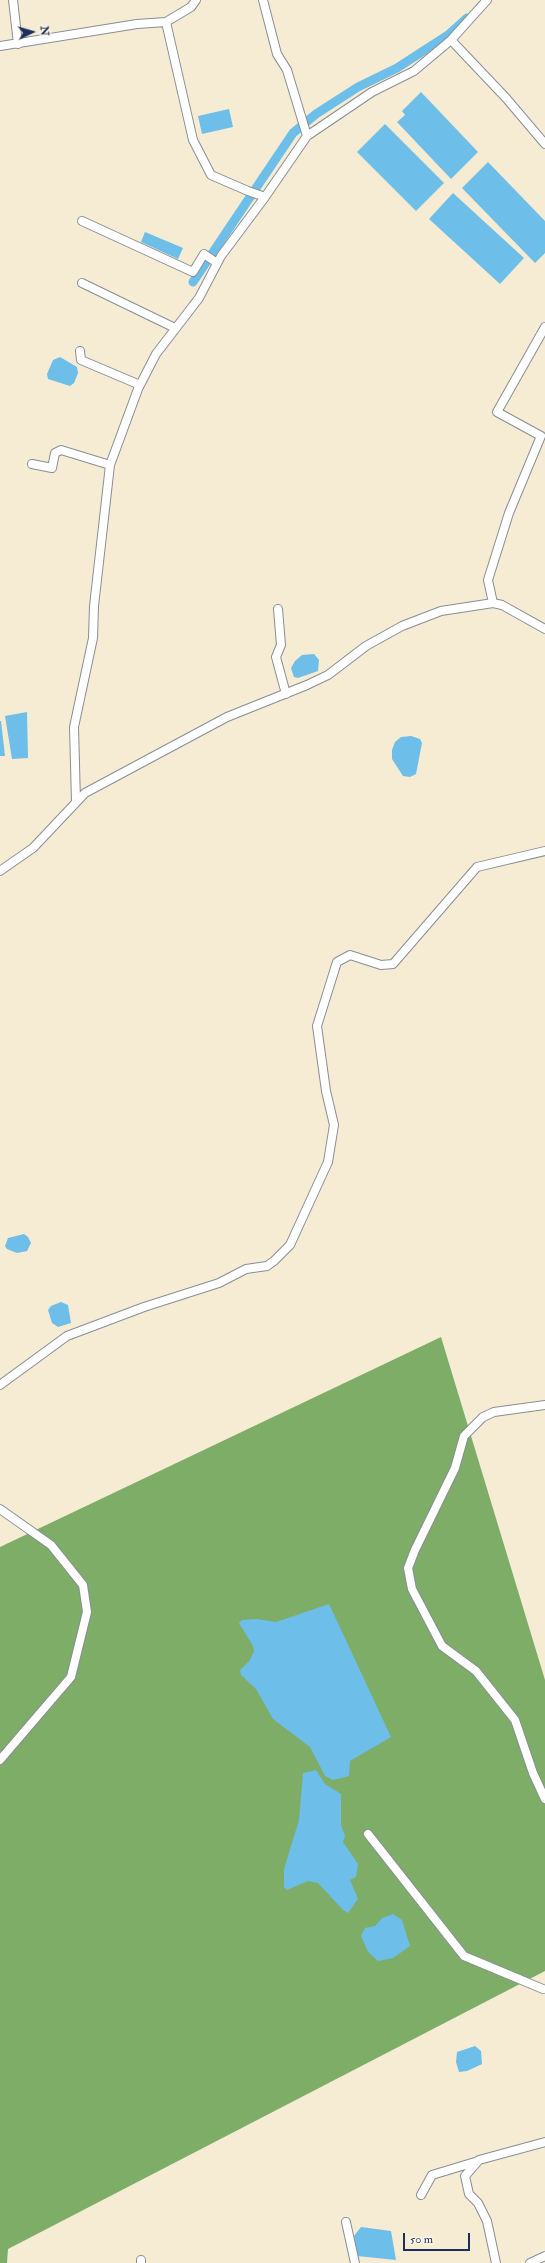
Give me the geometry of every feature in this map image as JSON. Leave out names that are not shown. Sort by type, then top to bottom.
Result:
[{"type":"street","points":[[13,0],[18,44]]},
{"type":"street","points":[[0,46],[137,24],[166,22],[191,7],[196,0]]},
{"type":"street","points":[[263,0],[277,54],[287,70],[307,136]]},
{"type":"street","points":[[76,802],[74,727],[93,638],[94,606],[110,465],[140,385],[156,354],[199,298],[217,263],[307,136],[372,92],[414,71],[451,40],[487,0]]},
{"type":"street","points":[[166,22],[193,140],[211,175],[265,197]]},
{"type":"street","points":[[451,40],[506,98],[545,144]]},
{"type":"street","points":[[82,221],[193,272],[204,254],[217,263]]},
{"type":"street","points":[[82,284],[175,328]]},
{"type":"street","points":[[493,603],[488,580],[509,513],[541,436],[497,412],[545,327]]},
{"type":"street","points":[[80,351],[81,360],[140,385]]},
{"type":"street","points":[[32,464],[52,468],[55,453],[61,450],[110,465]]},
{"type":"street","points":[[0,871],[33,848],[85,793],[227,718],[328,675],[366,646],[402,626],[441,611],[493,603],[502,605],[545,629]]},
{"type":"street","points":[[278,609],[281,645],[276,657],[286,694]]},
{"type":"street","points":[[0,1385],[68,1336],[172,1297],[219,1283],[246,1269],[267,1266],[274,1261],[290,1245],[328,1162],[334,1125],[326,1091],[317,1026],[337,962],[350,955],[381,965],[393,964],[477,867],[545,851]]},
{"type":"street","points":[[545,1405],[494,1412],[483,1417],[464,1436],[455,1468],[415,1550],[408,1568],[412,1589],[442,1646],[476,1670],[515,1720],[533,1773],[545,1799]]},
{"type":"street","points":[[0,1508],[50,1545],[83,1585],[87,1612],[71,1678],[0,1760]]},
{"type":"street","points":[[368,1834],[464,1956],[543,1989]]},
{"type":"street","points":[[421,2195],[432,2174],[475,2162],[494,2154],[545,2142]]},
{"type":"street","points":[[475,2162],[465,2176],[469,2194],[478,2203],[487,2221],[496,2263]]},
{"type":"street","points":[[346,2222],[355,2263]]},
{"type":"street","points":[[530,2263],[545,2256]]},
{"type":"green space","points":[[441,1337],[545,1680],[545,1971],[8,2249],[7,2263],[0,2263],[0,1547]]},
{"type":"water","points":[[421,92],[478,152],[451,179],[397,122],[405,115],[402,111]]},
{"type":"water","points":[[229,109],[233,127],[202,134],[198,116]]},
{"type":"water","points":[[385,124],[444,183],[416,211],[357,152]]},
{"type":"water","points":[[488,162],[545,221],[545,253],[535,263],[462,188]]},
{"type":"water","points":[[453,193],[524,258],[500,284],[429,219]]},
{"type":"water","points":[[145,232],[183,248],[178,259],[141,242]]},
{"type":"water","points":[[60,357],[77,367],[78,373],[74,383],[70,386],[48,379],[47,374],[53,360]]},
{"type":"water","points":[[314,654],[319,660],[318,671],[298,678],[294,677],[291,668],[295,661],[302,655]]},
{"type":"water","points":[[27,712],[28,758],[12,759],[5,716]]},
{"type":"water","points":[[1,721],[5,756],[0,756]]},
{"type":"water","points":[[411,736],[420,739],[422,743],[416,774],[410,777],[403,776],[392,759],[392,750],[395,742],[401,737]]},
{"type":"water","points":[[24,1234],[28,1237],[31,1243],[27,1251],[17,1253],[7,1249],[5,1246],[8,1238]]},
{"type":"water","points":[[61,1302],[68,1305],[71,1323],[58,1327],[52,1323],[48,1310],[51,1306]]},
{"type":"water","points":[[329,1604],[391,1737],[350,1761],[349,1776],[333,1780],[325,1776],[310,1747],[273,1719],[256,1689],[241,1675],[240,1670],[250,1660],[254,1651],[253,1646],[239,1623],[242,1620],[257,1619],[276,1622]]},
{"type":"water","points":[[316,1770],[325,1784],[341,1794],[341,1825],[345,1836],[343,1842],[358,1864],[356,1877],[350,1880],[358,1899],[348,1913],[343,1910],[318,1883],[308,1881],[287,1890],[284,1887],[284,1869],[299,1820],[303,1773]]},
{"type":"water","points":[[393,1914],[402,1920],[410,1946],[393,1958],[378,1961],[368,1952],[361,1936],[365,1928],[375,1926],[382,1918]]},
{"type":"water","points":[[475,2046],[481,2051],[482,2064],[467,2071],[459,2072],[456,2062],[457,2052]]},
{"type":"water","points":[[361,2227],[391,2231],[396,2260],[357,2256],[354,2236]]},
{"type":"waterway","points":[[193,282],[293,133],[316,114],[358,87],[397,68],[448,35],[467,18]]}]
